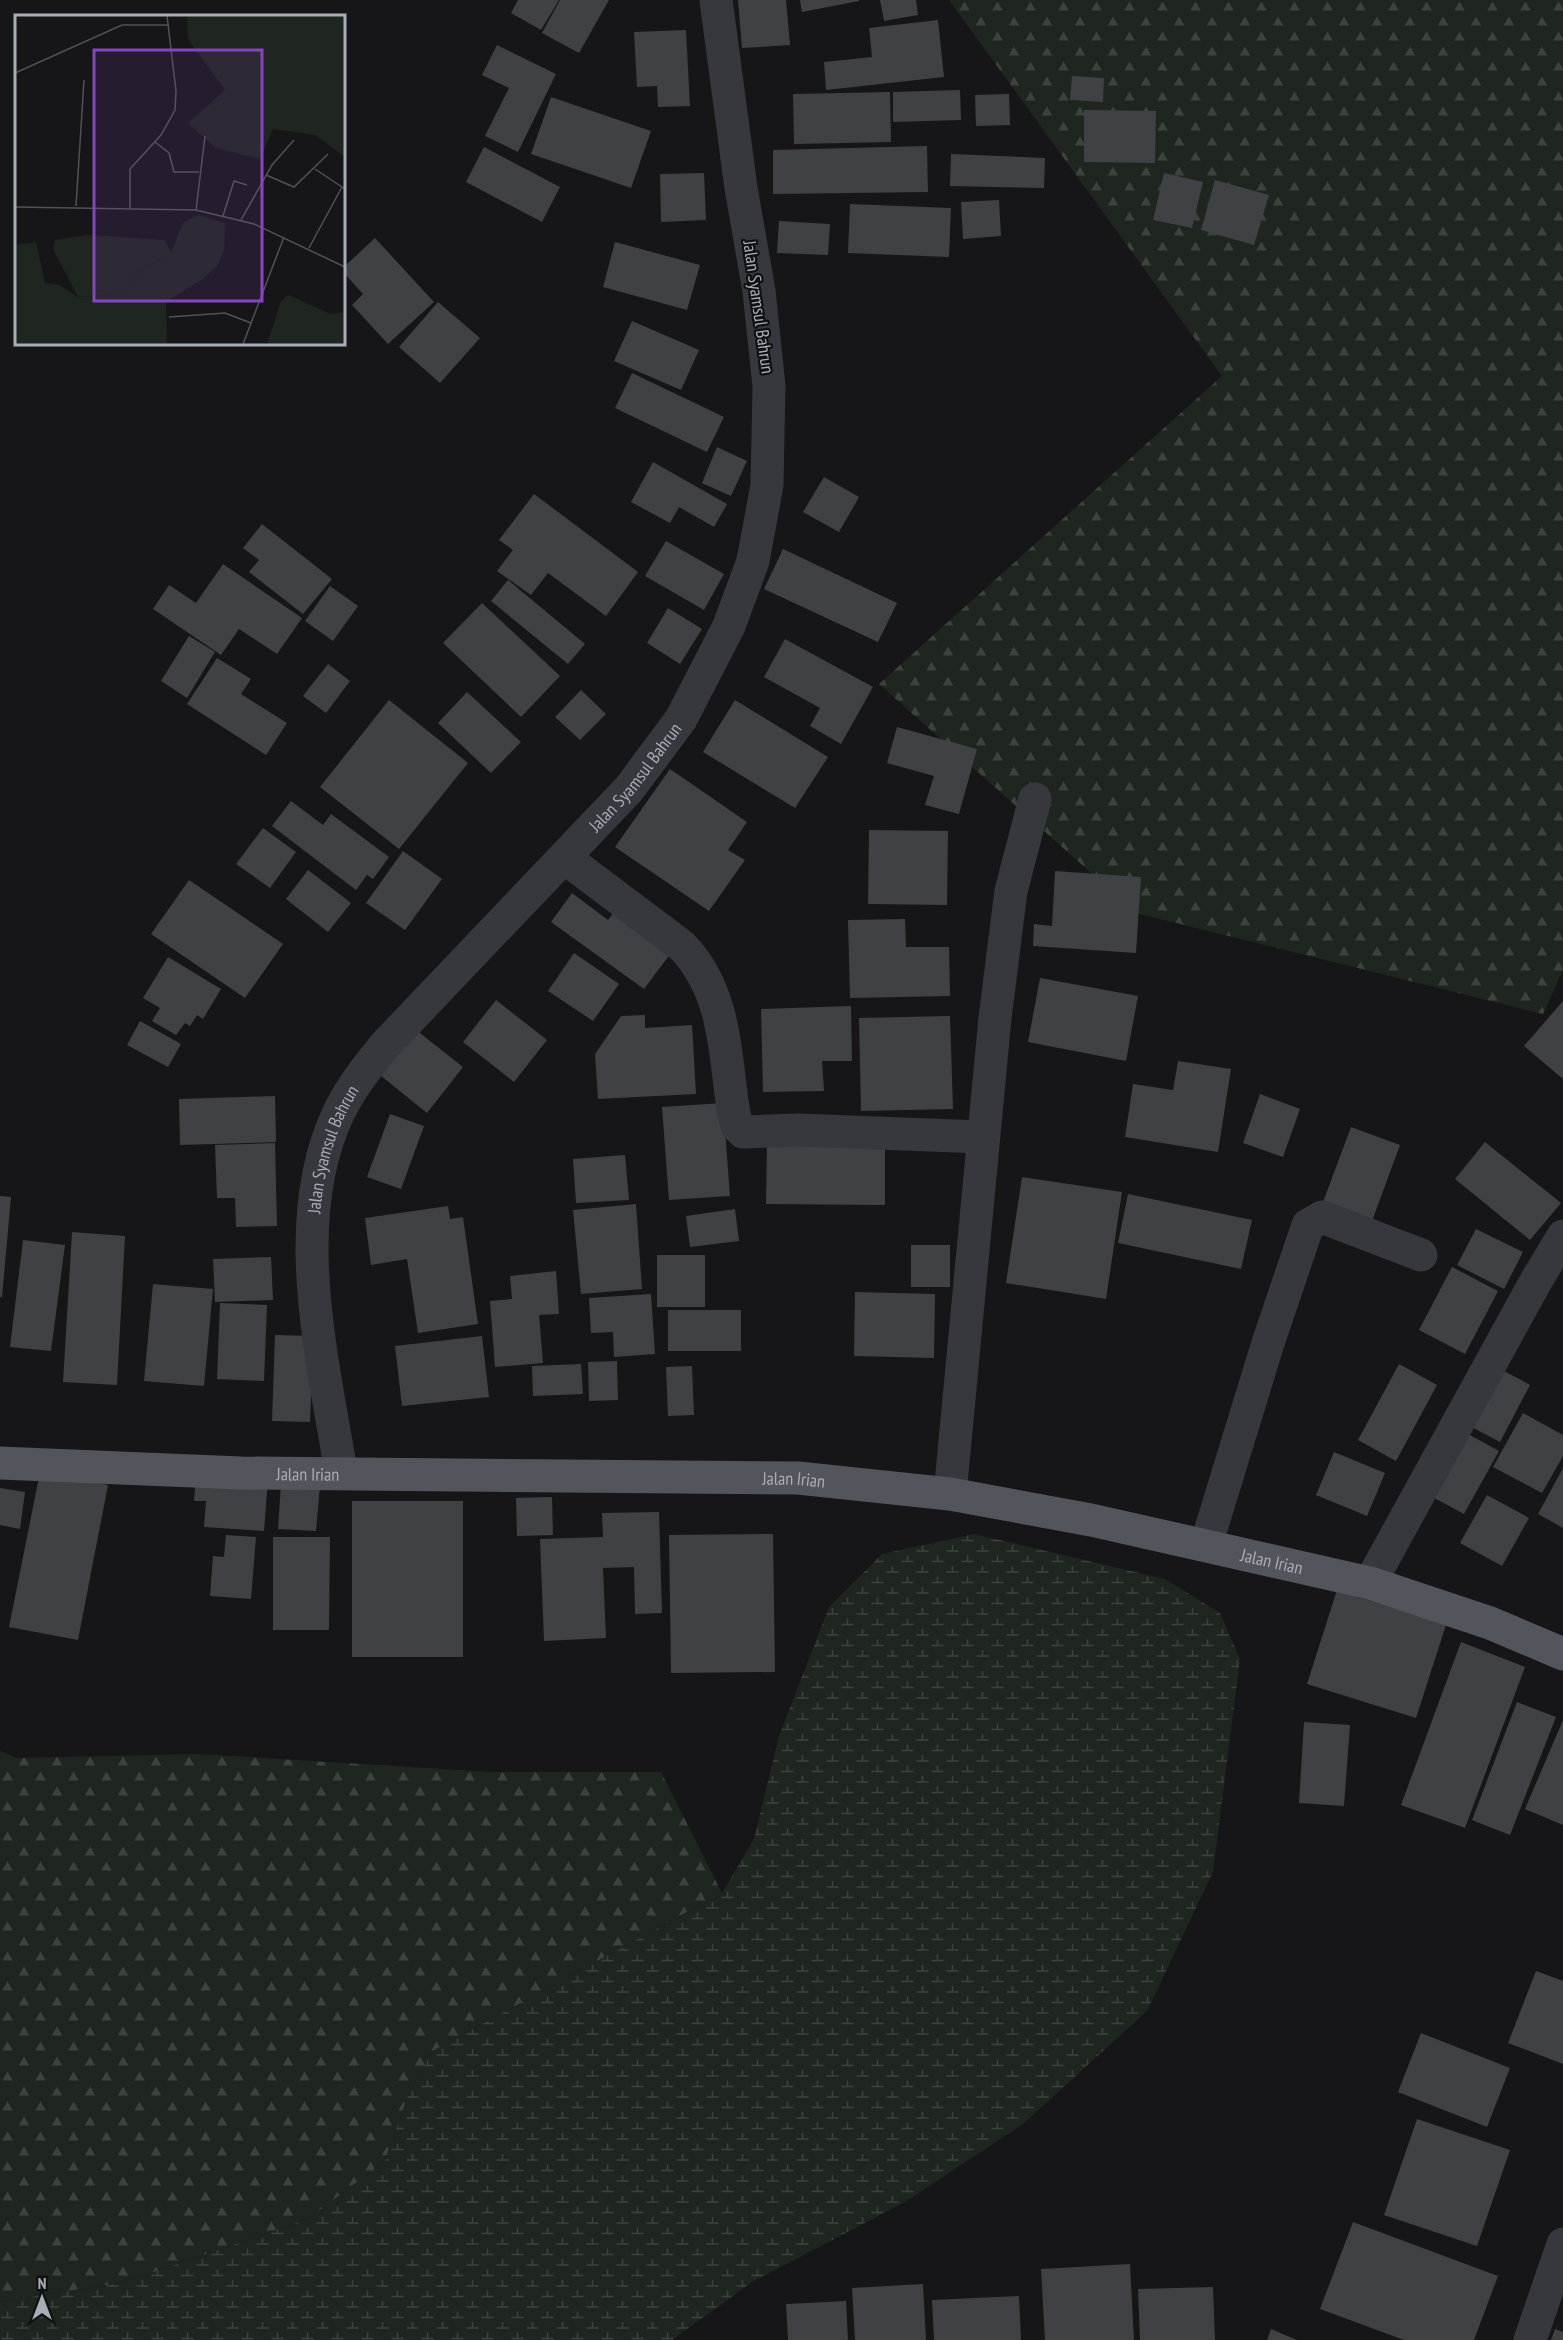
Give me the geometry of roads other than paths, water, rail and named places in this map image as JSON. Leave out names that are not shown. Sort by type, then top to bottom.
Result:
[{"type":"main road","name":"Jalan Irian","points":[[0,1463],[241,1473],[341,1472],[798,1478],[950,1494],[1091,1520],[1370,1583],[1490,1623],[1563,1654]]},
{"type":"street","name":"Jalan Syamsul Bahrun","points":[[341,1472],[318,1327],[312,1253],[315,1187],[339,1112],[360,1076],[386,1044],[629,789],[681,719],[729,627],[753,561],[767,485],[768,376],[759,291],[741,188],[716,0]]},
{"type":"street","points":[[950,1494],[982,1137],[1011,891],[1035,799]]},
{"type":"street","points":[[565,858],[682,946],[696,960],[717,1000],[734,1114],[737,1126],[743,1132],[798,1130],[982,1137]]},
{"type":"street","points":[[1206,1545],[1268,1343],[1308,1225],[1322,1216],[1420,1254]]},
{"type":"street","points":[[1370,1583],[1563,1236]]},
{"type":"street","points":[[1530,2340],[1563,2244]]}]
